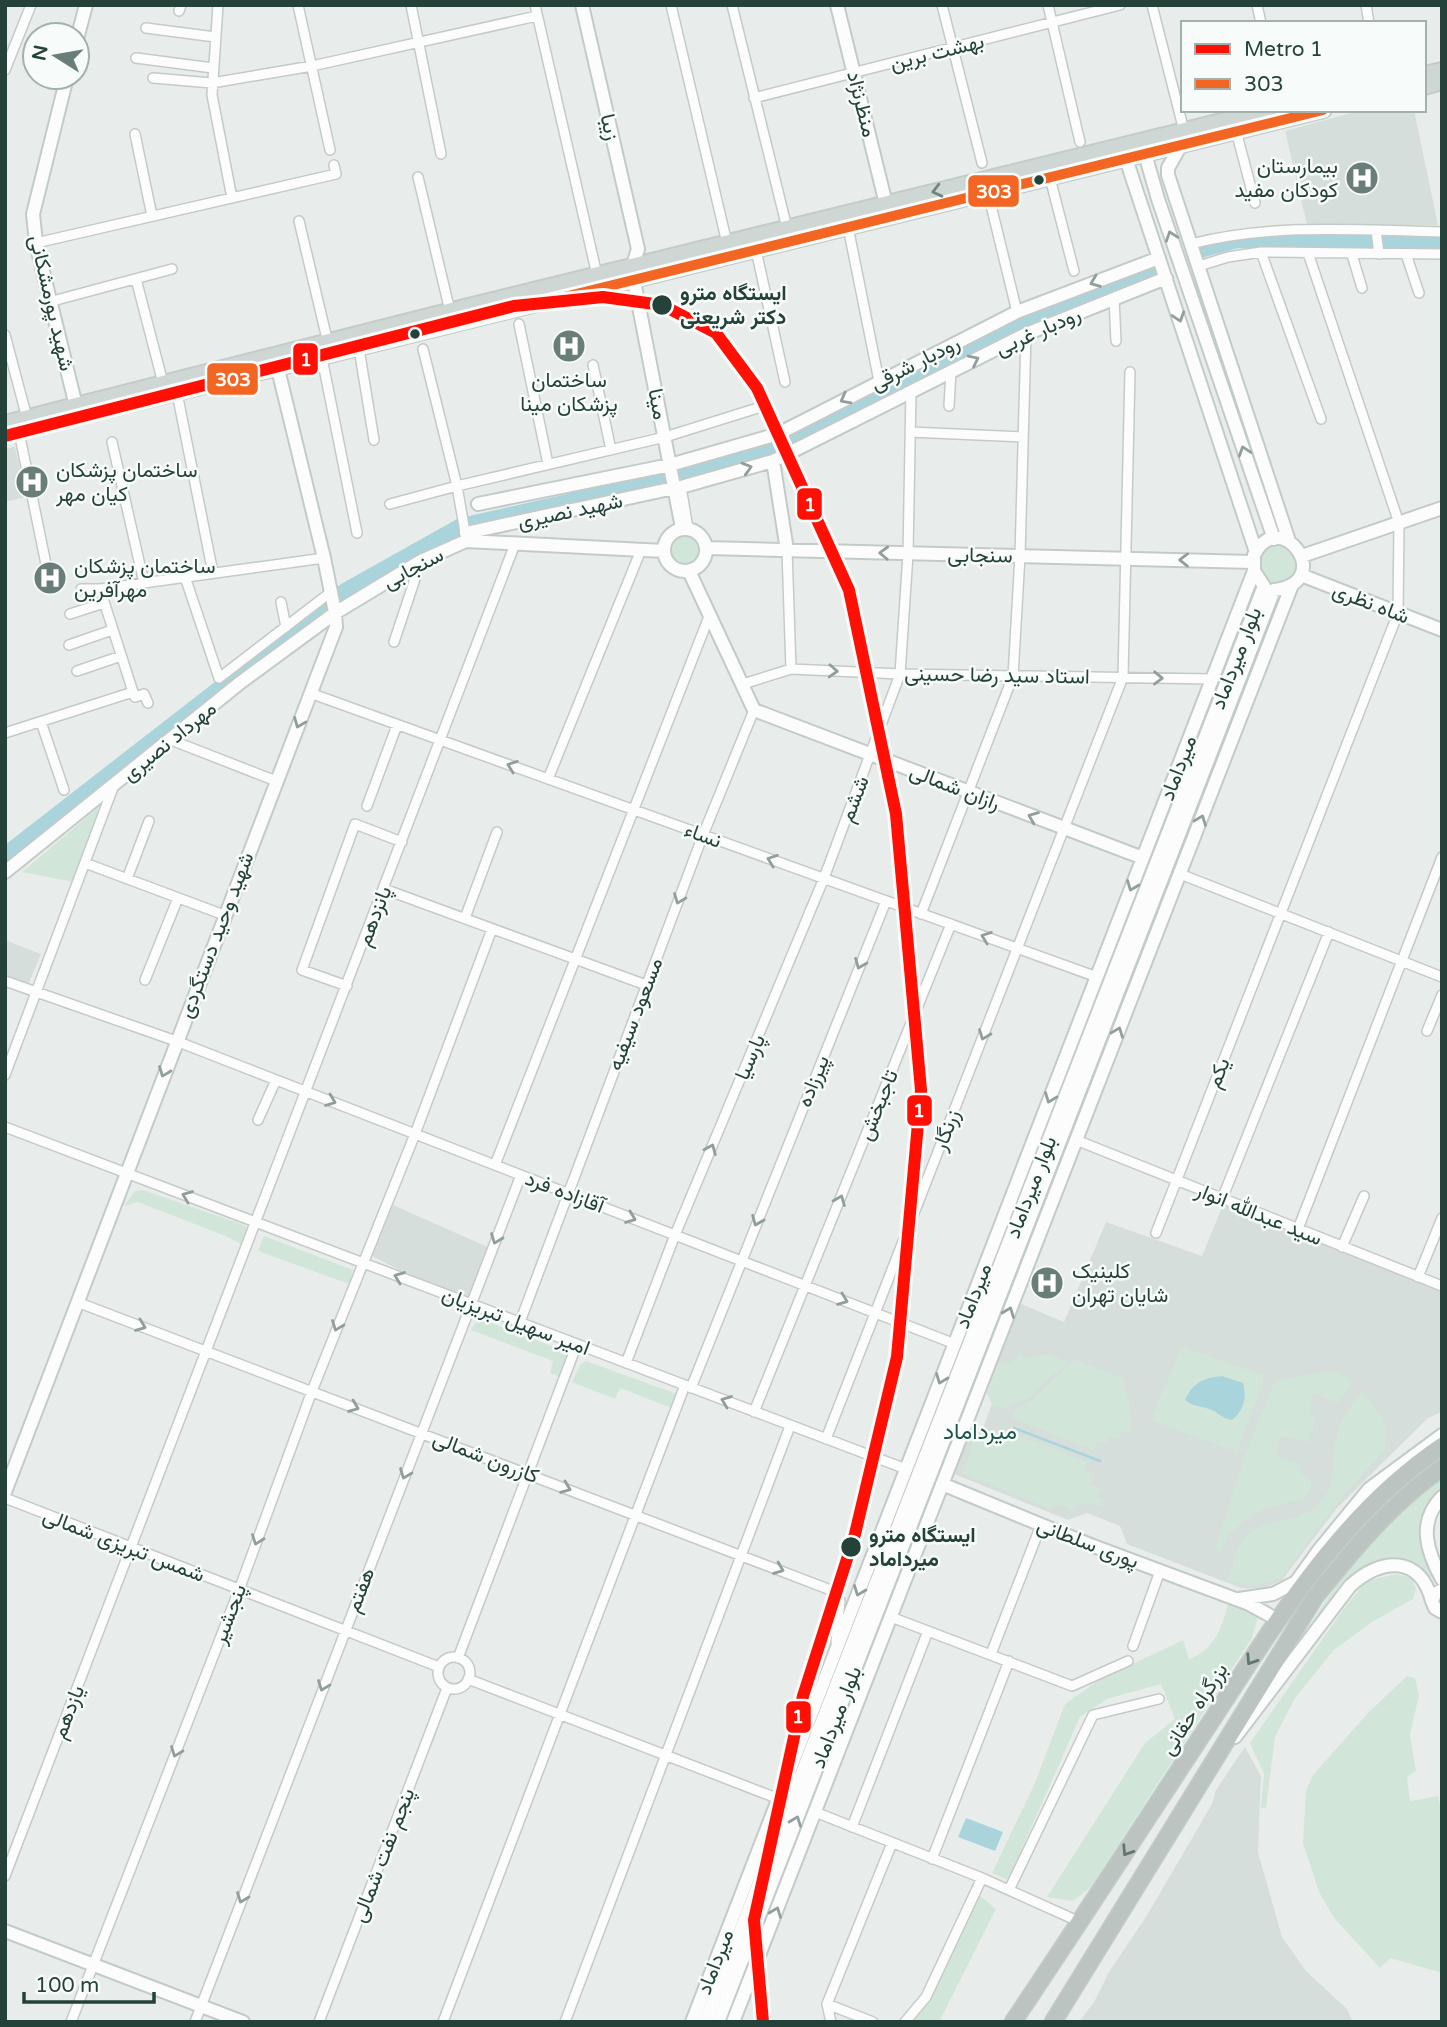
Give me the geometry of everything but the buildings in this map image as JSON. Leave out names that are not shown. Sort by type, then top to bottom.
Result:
[{"type":"highway","name":"بزرگراه حقانی","points":[[1013,2022],[1278,1620],[1327,1553],[1377,1497],[1442,1446]]},
{"type":"highway","name":"بزرگراه حقانی","points":[[1053,2022],[1315,1597],[1364,1536],[1415,1486],[1442,1468]]},
{"type":"main road","name":"زیبا","points":[[582,5],[638,248],[633,274]]},
{"type":"main road","name":"منظرنژاد","points":[[837,5],[887,204]]},
{"type":"main road","name":"شهید پورمشکانی","points":[[63,91],[33,214],[36,243],[49,302],[76,406]]},
{"type":"main road","points":[[5,424],[163,383],[322,358],[359,349],[450,311],[597,275],[633,274],[727,243],[887,204],[1124,153],[1182,138],[1260,112]]},
{"type":"main road","points":[[1182,138],[1236,131],[1316,112]]},
{"type":"main road","points":[[1124,153],[1236,490],[1254,561],[1269,588],[1286,588],[1297,580],[1302,556],[1289,541],[1168,175],[1168,167],[1182,138]]},
{"type":"main road","points":[[1143,148],[1274,539]]},
{"type":"main road","points":[[12,434],[281,364],[328,343],[400,331],[633,274],[756,250],[1050,178],[1124,153]]},
{"type":"main road","points":[[1142,204],[1148,197],[1158,199]]},
{"type":"main road","name":"رودبار شرقی","points":[[670,465],[778,434],[1017,312],[1159,258]]},
{"type":"main road","name":"مینا","points":[[633,274],[685,528]]},
{"type":"main road","name":"رودبار غربی","points":[[678,488],[773,461],[1026,334],[1166,278]]},
{"type":"main road","points":[[1213,315],[1217,369]]},
{"type":"main road","name":"شهید وحید دستگردی","points":[[5,1492],[336,627],[324,558],[283,390],[281,364]]},
{"type":"main road","points":[[773,461],[787,550]]},
{"type":"main road","name":"شهید نصیری","points":[[478,504],[670,465]]},
{"type":"main road","points":[[1236,490],[1248,501],[1252,501],[1254,480]]},
{"type":"main road","name":"شهید نصیری","points":[[466,537],[678,488]]},
{"type":"main road","points":[[1302,556],[1442,508]]},
{"type":"main road","points":[[685,528],[703,537],[706,548],[700,565],[689,571],[675,569],[665,558],[667,538],[685,528]]},
{"type":"main road","name":"سنجابی","points":[[333,602],[466,537],[515,544],[664,551]]},
{"type":"main road","points":[[1254,561],[1262,545],[1274,539],[1289,541]]},
{"type":"main road","name":"سنجابی","points":[[706,548],[1254,561]]},
{"type":"main road","name":"میرداماد","points":[[692,2022],[1212,679],[1254,561]]},
{"type":"main road","points":[[689,571],[754,710]]},
{"type":"main road","name":"میرداماد","points":[[733,2022],[1297,580]]},
{"type":"main road","name":"شاه نظری","points":[[1297,580],[1442,630]]},
{"type":"main road","name":"بلوار میرداماد","points":[[705,2022],[1269,588]]},
{"type":"main road","name":"بلوار میرداماد","points":[[718,2022],[1269,588]]},
{"type":"main road","name":"مهرداد نصیری","points":[[5,872],[171,740],[333,602]]},
{"type":"main road","name":"رازان شمالی","points":[[754,710],[1063,830],[1143,858]]},
{"type":"main road","points":[[980,1277],[1003,1259]]},
{"type":"main road","points":[[1235,1599],[1273,1594],[1296,1582],[1369,1489],[1442,1435]]},
{"type":"main road","name":"پوری سلطانی","points":[[942,1485],[1235,1599],[1278,1620]]},
{"type":"main road","points":[[1442,1497],[1430,1512],[1426,1535],[1432,1560],[1442,1579]]},
{"type":"main road","points":[[1212,1763],[1250,1720],[1358,1578],[1381,1566],[1405,1566],[1423,1580],[1435,1608],[1442,1612]]},
{"type":"main road","points":[[1433,1601],[1435,1594],[1442,1590]]},
{"type":"main road","points":[[801,1773],[804,1732]]},
{"type":"main road","points":[[5,1931],[243,2022]]},
{"type":"street","points":[[5,70],[31,5]]},
{"type":"street","points":[[218,5],[212,83],[214,107],[232,198]]},
{"type":"street","points":[[298,5],[330,150]]},
{"type":"street","points":[[411,5],[441,154]]},
{"type":"street","points":[[535,5],[597,275]]},
{"type":"street","points":[[671,5],[727,243]]},
{"type":"street","points":[[732,5],[787,228]]},
{"type":"street","points":[[942,5],[982,163]]},
{"type":"street","points":[[1048,5],[1080,142]]},
{"type":"street","name":"بهشت برین","points":[[754,98],[1120,5]]},
{"type":"street","points":[[1152,5],[1182,138]]},
{"type":"street","points":[[153,78],[212,83],[313,66],[537,16]]},
{"type":"street","points":[[146,28],[215,37]]},
{"type":"street","points":[[136,58],[213,68]]},
{"type":"street","points":[[1236,131],[1255,202]]},
{"type":"street","points":[[135,134],[152,216]]},
{"type":"street","points":[[36,243],[336,174],[334,165]]},
{"type":"street","points":[[418,177],[450,311]]},
{"type":"street","points":[[1050,178],[1074,271]]},
{"type":"street","points":[[988,193],[1017,312]]},
{"type":"street","points":[[299,221],[328,343]]},
{"type":"street","points":[[848,227],[879,381]]},
{"type":"street","points":[[1376,230],[1379,254]]},
{"type":"street","points":[[1191,244],[1225,235],[1258,232],[1442,232]]},
{"type":"street","points":[[756,250],[785,382]]},
{"type":"street","points":[[1199,266],[1228,257],[1261,253],[1442,254]]},
{"type":"street","points":[[1261,253],[1321,419]]},
{"type":"street","points":[[1308,253],[1399,523],[1398,613]]},
{"type":"street","points":[[1406,254],[1419,293]]},
{"type":"street","points":[[1352,255],[1362,288]]},
{"type":"street","points":[[49,302],[172,269]]},
{"type":"street","points":[[136,279],[163,383]]},
{"type":"street","points":[[1114,298],[1116,341]]},
{"type":"street","points":[[519,324],[548,464]]},
{"type":"street","points":[[921,914],[1013,676],[1020,556],[1026,334]]},
{"type":"street","points":[[5,335],[27,418]]},
{"type":"street","points":[[359,349],[374,440]]},
{"type":"street","points":[[423,349],[457,485],[466,537]]},
{"type":"street","points":[[322,358],[357,533]]},
{"type":"street","points":[[593,365],[611,450]]},
{"type":"street","points":[[949,406],[951,371]]},
{"type":"street","name":"زرنگار","points":[[826,1439],[1123,677],[1130,372]]},
{"type":"street","name":"ششم","points":[[824,878],[900,674],[908,554],[911,391]]},
{"type":"street","points":[[177,393],[213,573]]},
{"type":"street","points":[[390,504],[457,485],[665,437],[761,407]]},
{"type":"street","points":[[910,432],[1023,437]]},
{"type":"street","points":[[12,434],[49,579]]},
{"type":"street","points":[[112,442],[144,583]]},
{"type":"street","name":"پانزدهم","points":[[208,1351],[515,544]]},
{"type":"street","points":[[548,779],[641,550]]},
{"type":"street","points":[[787,550],[791,669]]},
{"type":"street","points":[[81,589],[100,589],[324,558]]},
{"type":"street","points":[[394,642],[421,561]]},
{"type":"street","points":[[185,577],[219,678],[286,626],[333,602]]},
{"type":"street","points":[[100,589],[135,697],[144,694],[148,703]]},
{"type":"street","points":[[281,602],[286,626]]},
{"type":"street","points":[[70,614],[104,603]]},
{"type":"street","name":"یکم","points":[[1156,1233],[1398,613]]},
{"type":"street","points":[[495,1165],[710,614]]},
{"type":"street","points":[[69,645],[113,629]]},
{"type":"street","points":[[77,671],[121,656]]},
{"type":"street","name":"استاد سید رضا حسینی","points":[[743,684],[791,669],[900,674],[1212,679]]},
{"type":"street","points":[[5,733],[133,692]]},
{"type":"street","name":"نساء","points":[[310,693],[1097,977]]},
{"type":"street","name":"مسعود سیفیه","points":[[520,1322],[703,835],[754,710]]},
{"type":"street","points":[[41,722],[64,790]]},
{"type":"street","points":[[367,806],[397,725]]},
{"type":"street","points":[[171,740],[276,781]]},
{"type":"street","points":[[5,1074],[115,784]]},
{"type":"street","points":[[127,879],[149,821]]},
{"type":"street","points":[[347,986],[302,970],[355,824],[402,842]]},
{"type":"street","points":[[465,918],[497,832]]},
{"type":"street","points":[[1298,1229],[1442,857]]},
{"type":"street","points":[[85,863],[224,915]]},
{"type":"street","points":[[1180,874],[1442,977]]},
{"type":"street","name":"پارسیا","points":[[626,1363],[824,878]]},
{"type":"street","points":[[384,889],[646,985]]},
{"type":"street","points":[[145,981],[178,898]]},
{"type":"street","name":"پیرزاده","points":[[443,2022],[637,1514],[886,901]]},
{"type":"street","name":"تاجبخش","points":[[754,1412],[951,924]]},
{"type":"street","name":"پنجشیر","points":[[71,2022],[239,1590],[361,1263],[415,1134],[492,929]]},
{"type":"street","points":[[1222,1199],[1329,932]]},
{"type":"street","name":"آقازاده فرد","points":[[5,981],[176,1041],[955,1344]]},
{"type":"street","points":[[1427,1031],[1442,995]]},
{"type":"street","points":[[258,1119],[276,1080]]},
{"type":"street","name":"امیر سهیل تبریزیان","points":[[5,1127],[906,1469]]},
{"type":"street","name":"سید عبدالله انوار","points":[[1076,1140],[1442,1286]]},
{"type":"street","name":"هفتم","points":[[195,2022],[521,1175]]},
{"type":"street","points":[[1342,1247],[1364,1196]]},
{"type":"street","points":[[1418,1277],[1442,1218]]},
{"type":"street","name":"کازرون شمالی","points":[[77,1302],[828,1589],[838,1596],[840,1601],[835,1653]]},
{"type":"street","points":[[458,1658],[577,1344]]},
{"type":"street","name":"یازدهم","points":[[5,1875],[208,1351]]},
{"type":"street","points":[[565,2022],[790,1426]]},
{"type":"street","name":"شمس تبریزی شمالی","points":[[5,1498],[439,1667]]},
{"type":"street","points":[[991,1654],[1041,1525]]},
{"type":"street","points":[[1133,1646],[1160,1571]]},
{"type":"street","points":[[891,1617],[1072,1686],[1128,1661]]},
{"type":"street","points":[[852,1828],[928,1631]]},
{"type":"street","points":[[449,1658],[458,1658],[467,1664],[468,1679],[457,1689],[447,1688],[440,1681],[439,1667],[449,1658]]},
{"type":"street","points":[[932,1859],[1009,1661]]},
{"type":"street","points":[[468,1679],[779,1799]]},
{"type":"street","name":"پنجم نفت شمالی","points":[[319,2022],[447,1688]]},
{"type":"street","points":[[1009,1890],[1093,1715],[1159,1699]]},
{"type":"street","points":[[815,1812],[982,1878],[1080,1922]]},
{"type":"street","points":[[831,2022],[827,2004],[892,1843]]},
{"type":"street","points":[[905,2022],[926,1997],[982,1878]]},
{"type":"street","points":[[827,2004],[873,2022]]},
{"type":"shaded area","name":"بیمارستان کودکان مفید","points":[[1355,112],[1414,112],[1438,225],[1307,225],[1285,131]]},
{"type":"shaded area","points":[[15,447],[26,497],[5,502],[5,449]]},
{"type":"shaded area","points":[[5,940],[41,954],[28,985],[5,976]]},
{"type":"shaded area","points":[[393,1205],[490,1248],[470,1299],[423,1282],[372,1256]]},
{"type":"shaded area","points":[[1223,1205],[1442,1292],[1442,1412],[1428,1418],[1337,1508],[1282,1580],[1262,1589],[1241,1588],[1127,1544],[1120,1526],[1087,1513],[1068,1520],[954,1474],[967,1436],[982,1431],[992,1404],[987,1393],[1019,1303],[1064,1322],[1106,1222],[1202,1256]]},
{"type":"shaded area","points":[[1245,1747],[1261,1776],[1258,1852],[1282,1937],[1306,1971],[1347,2009],[1353,2022],[1079,2022],[1146,1917],[1212,1804],[1216,1790]]},
{"type":"green space","points":[[685,533],[697,538],[702,550],[697,562],[685,567],[673,562],[668,550],[673,538]]},
{"type":"green space","points":[[1278,545],[1291,551],[1297,564],[1291,577],[1278,583],[1265,577],[1259,564],[1265,551]]},
{"type":"green space","points":[[99,807],[74,882],[22,872]]},
{"type":"green space","points":[[143,1190],[241,1224],[246,1227],[243,1245],[138,1202],[124,1206],[135,1191]]},
{"type":"green space","points":[[264,1236],[353,1270],[349,1284],[258,1251]]},
{"type":"green space","points":[[478,1318],[570,1353],[561,1377],[550,1373],[553,1361],[471,1330]]},
{"type":"green space","points":[[1182,1347],[1265,1376],[1237,1452],[1151,1420]]},
{"type":"green space","points":[[1019,1354],[1030,1358],[1048,1354],[1069,1362],[1050,1376],[1031,1397],[1007,1409],[992,1404],[987,1393],[998,1361],[1006,1365],[1013,1362]]},
{"type":"green space","points":[[1074,1360],[1123,1378],[1131,1434],[1122,1431],[1118,1439],[1110,1436],[1106,1444],[1097,1441],[1093,1450],[1012,1418],[1016,1408],[1031,1401]]},
{"type":"green space","points":[[586,1361],[677,1394],[671,1408],[620,1388],[615,1399],[572,1382],[580,1365]]},
{"type":"green space","points":[[1336,1372],[1353,1381],[1338,1403],[1313,1393],[1309,1413],[1316,1417],[1308,1442],[1279,1436],[1277,1457],[1298,1463],[1301,1474],[1313,1482],[1305,1498],[1265,1509],[1247,1518],[1234,1532],[1230,1531],[1220,1554],[1215,1549],[1245,1456],[1275,1381]]},
{"type":"green space","points":[[1362,1392],[1381,1415],[1386,1430],[1384,1451],[1341,1498],[1281,1577],[1268,1583],[1255,1584],[1228,1580],[1238,1550],[1247,1536],[1265,1525],[1306,1513],[1323,1500],[1332,1478],[1338,1431]]},
{"type":"green space","points":[[1009,1432],[1087,1462],[1085,1471],[1094,1474],[1090,1485],[1100,1488],[1096,1497],[1104,1500],[1101,1507],[1086,1504],[1071,1510],[1058,1504],[1051,1509],[962,1473],[975,1440]]},
{"type":"green space","points":[[1442,1475],[1442,1489],[1425,1511],[1421,1533],[1425,1556],[1435,1580],[1410,1562],[1382,1559],[1348,1578],[1306,1640],[1303,1635],[1377,1530]]},
{"type":"green space","points":[[1396,1574],[1412,1578],[1416,1589],[1413,1599],[1372,1622],[1334,1650],[1295,1698],[1275,1737],[1266,1808],[1261,1808],[1264,1774],[1250,1743],[1366,1581]]},
{"type":"green space","points":[[1228,1602],[1258,1617],[1252,1638],[1090,1888],[1073,1901],[1047,1897],[1145,1743],[1175,1719],[1161,1684],[1107,1699],[1080,1717],[1008,1880],[992,1873],[1035,1783],[1065,1704],[1099,1680],[1183,1640],[1189,1659],[1198,1655],[1216,1636]]},
{"type":"green space","points":[[1407,1676],[1415,1678],[1419,1695],[1410,1735],[1416,1771],[1407,1777],[1410,1801],[1438,1796],[1442,1813],[1442,1973],[1390,1958],[1380,1968],[1334,1918],[1319,1892],[1303,1843],[1306,1791],[1313,1775],[1368,1713]]},
{"type":"green space","points":[[980,1896],[996,1909],[939,2022],[912,2022],[930,1998]]},
{"type":"water","points":[[1222,1376],[1243,1383],[1244,1403],[1232,1420],[1185,1400],[1200,1382]]},
{"type":"water","points":[[966,1818],[1003,1832],[995,1851],[958,1837]]},
{"type":"waterway","points":[[1204,249],[1237,240],[1442,242]]},
{"type":"waterway","points":[[5,855],[345,591],[461,526],[683,476],[778,446],[1024,323],[1152,271]]},
{"type":"waterway","points":[[1014,1428],[1100,1461]]},
{"type":"metro line","name":"1","points":[[5,436],[514,306],[603,297],[662,305],[716,333],[757,388],[849,590],[896,814],[921,1090],[897,1357],[855,1534],[803,1696],[754,1920],[763,2022]]},
{"type":"transit line","name":"303","points":[[5,435],[1315,112]]},
{"type":"place","name":"بیمارستان کودکان مفید","points":[[1362,178]]},
{"type":"place","name":"ایستگاه مترو دکتر شریعتی","points":[[662,305]]},
{"type":"place","name":"ساختمان پزشكان مينا","points":[[569,346]]},
{"type":"place","name":"ساختمان پزشکان کیان مهر","points":[[32,482]]},
{"type":"place","name":"ساختمان پزشکان مهرآفرین","points":[[50,578]]},
{"type":"place","name":"کلینیک شایان تهران","points":[[1047,1283]]},
{"type":"place","name":"ایستگاه مترو میرداماد","points":[[851,1547]]},
{"type":"district","name":"میرداماد","points":[[980,1431]]}]
